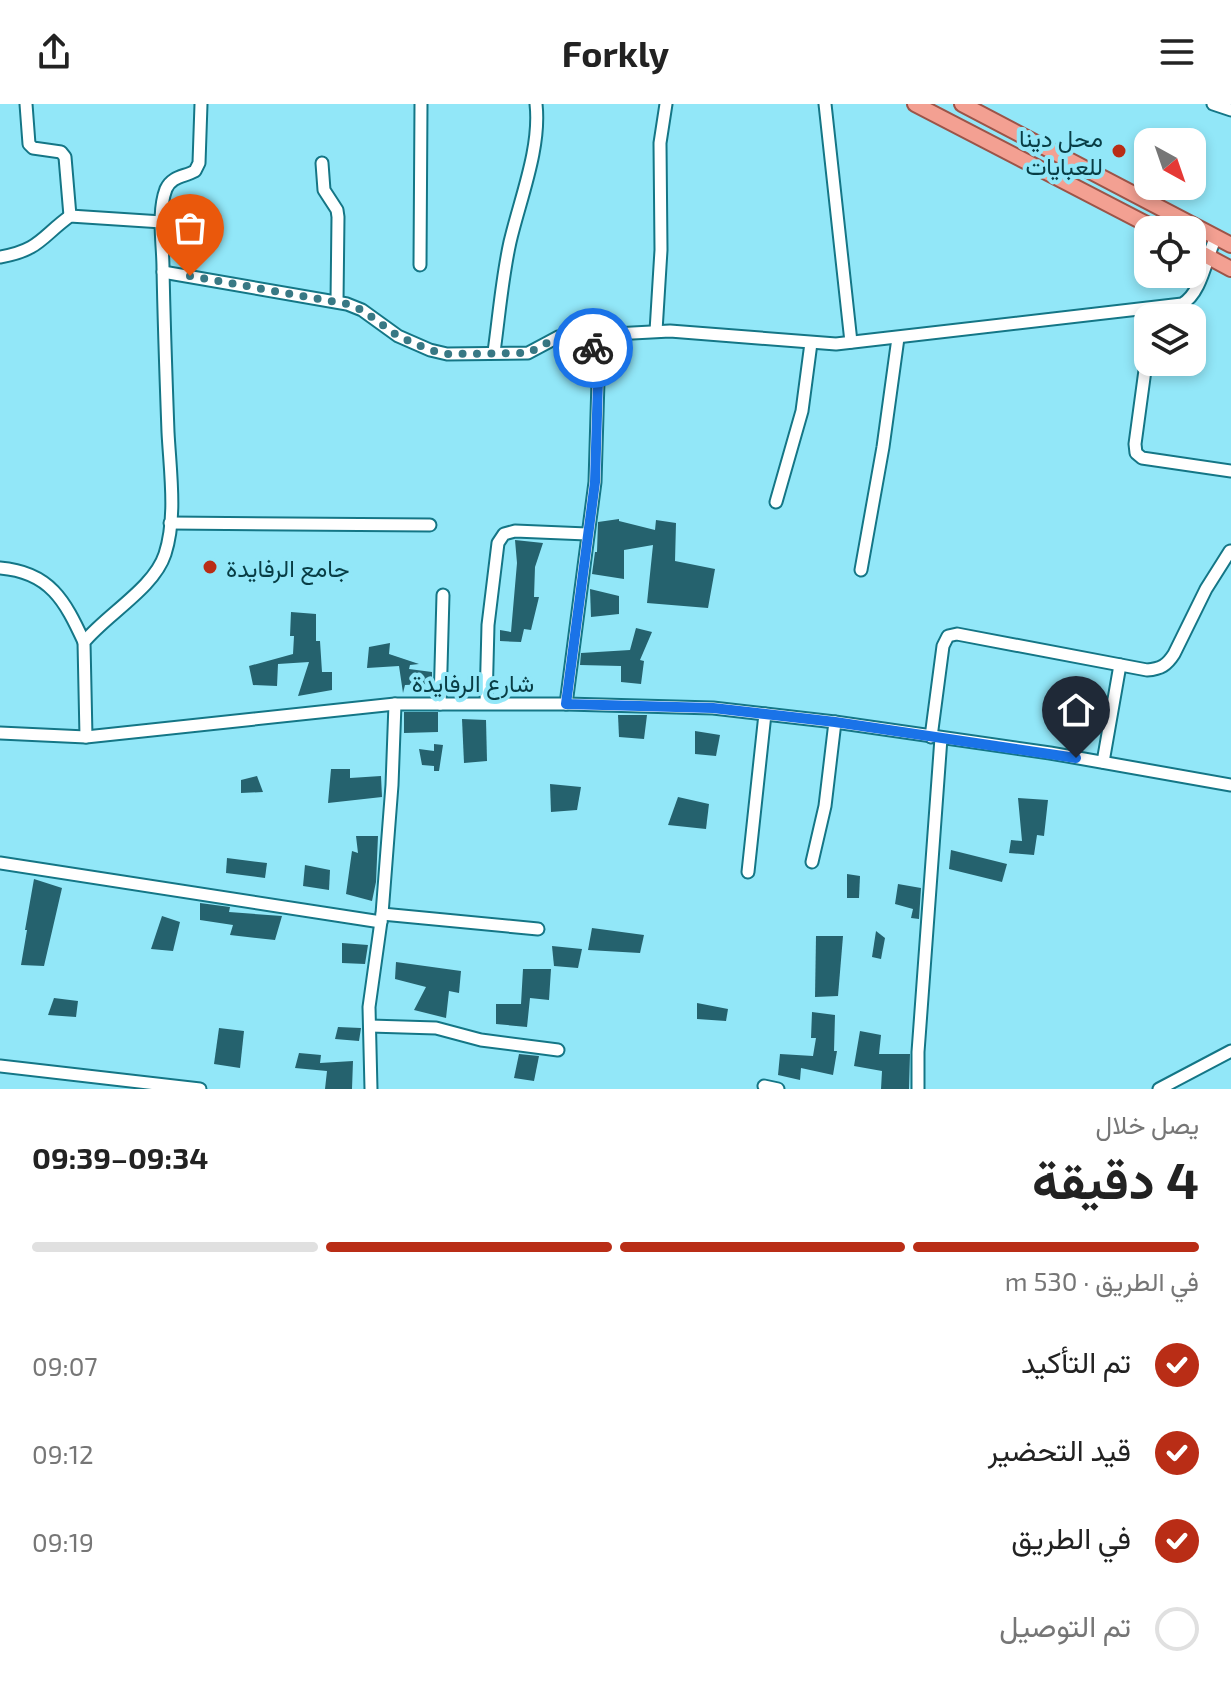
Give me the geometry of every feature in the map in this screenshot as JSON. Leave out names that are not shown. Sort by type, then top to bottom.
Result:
[{"type":"main road","points":[[915,104],[1134,218]]},
{"type":"main road","points":[[962,104],[1231,245]]},
{"type":"main road","points":[[1207,256],[1231,269]]},
{"type":"street","points":[[26,104],[29,144],[33,148],[61,152],[65,157],[70,216]]},
{"type":"street","points":[[84,642],[98,625],[139,591],[155,573],[165,554],[170,523],[162,222],[167,188],[176,177],[195,171],[199,163],[201,104]]},
{"type":"street","points":[[420,265],[421,104]]},
{"type":"street","points":[[494,352],[509,245],[535,147],[538,125],[536,104]]},
{"type":"street","points":[[656,331],[661,250],[660,143],[666,104]]},
{"type":"street","points":[[825,104],[851,342]]},
{"type":"street","points":[[1216,104],[1231,110]]},
{"type":"street","points":[[322,163],[324,190],[338,217],[337,301]]},
{"type":"street","points":[[0,257],[29,249],[70,216],[162,222]]},
{"type":"street","points":[[1182,304],[1190,300],[1196,290],[1216,237]]},
{"type":"street","points":[[163,272],[337,301],[362,310],[398,336],[447,354],[528,353],[558,337],[590,334],[656,331],[718,333],[811,343],[851,342],[1134,315]]},
{"type":"street","points":[[566,704],[595,482],[598,381],[590,334]]},
{"type":"street","points":[[861,570],[898,338]]},
{"type":"street","points":[[776,502],[802,411],[811,343]]},
{"type":"street","points":[[1144,376],[1136,453],[1142,458],[1231,471]]},
{"type":"street","points":[[170,523],[430,525]]},
{"type":"street","points":[[486,703],[488,613],[498,543],[504,534],[515,531],[587,534]]},
{"type":"street","points":[[918,1089],[936,738],[943,646],[948,636],[957,634],[1147,670],[1159,669],[1168,663],[1206,589],[1230,551]]},
{"type":"street","points":[[0,568],[41,579],[66,605],[84,642],[86,737]]},
{"type":"street","points":[[440,704],[443,595]]},
{"type":"street","points":[[1103,762],[1120,665]]},
{"type":"street","points":[[371,1089],[369,1007],[382,918],[395,704]]},
{"type":"street","name":"شارع الرفايدة","points":[[0,733],[86,737],[395,704],[713,708],[835,722],[1103,762],[1231,785]]},
{"type":"street","points":[[748,872],[765,714]]},
{"type":"street","points":[[812,862],[825,806],[835,722]]},
{"type":"street","points":[[0,863],[382,918],[538,929]]},
{"type":"street","points":[[370,1026],[436,1028],[481,1040],[558,1050]]},
{"type":"street","points":[[1159,1089],[1231,1051]]},
{"type":"street","points":[[0,1066],[200,1089]]},
{"type":"street","points":[[764,1086],[778,1089]]},
{"type":"building","points":[[619,519],[655,530],[656,520],[676,523],[675,561],[715,569],[708,608],[647,603],[653,545],[624,550],[624,579],[592,574],[597,552],[598,522]]},
{"type":"building","points":[[515,540],[543,543],[535,567],[534,597],[539,597],[531,630],[524,629],[521,642],[500,641],[500,630],[511,632],[517,563]]},
{"type":"building","points":[[590,589],[619,596],[619,614],[591,617]]},
{"type":"building","points":[[291,612],[316,614],[316,641],[320,641],[322,672],[332,672],[332,690],[298,696],[309,662],[278,664],[277,686],[253,685],[249,666],[293,654]]},
{"type":"building","points":[[636,628],[652,632],[640,660],[644,661],[641,684],[621,682],[621,666],[580,665],[581,653],[630,650]]},
{"type":"building","points":[[390,643],[389,654],[419,664],[410,665],[409,669],[432,672],[432,684],[405,685],[403,693],[399,666],[367,668],[369,647]]},
{"type":"building","points":[[404,712],[438,712],[438,732],[404,733]]},
{"type":"building","points":[[618,715],[647,715],[644,739],[619,737]]},
{"type":"building","points":[[462,719],[486,720],[487,761],[464,763]]},
{"type":"building","points":[[695,731],[720,735],[716,756],[695,754]]},
{"type":"building","points":[[434,744],[443,745],[439,771],[434,771],[434,766],[422,765],[419,749],[434,751]]},
{"type":"building","points":[[331,769],[350,769],[350,778],[381,776],[382,797],[328,803]]},
{"type":"building","points":[[257,776],[263,792],[241,793],[241,780]]},
{"type":"building","points":[[550,784],[581,787],[577,810],[551,812]]},
{"type":"building","points":[[678,797],[709,804],[706,829],[668,825]]},
{"type":"building","points":[[1018,798],[1048,800],[1044,836],[1037,835],[1034,855],[1009,853],[1011,840],[1022,841]]},
{"type":"building","points":[[356,836],[378,836],[372,901],[346,894],[352,851],[358,853]]},
{"type":"building","points":[[951,850],[1007,864],[1002,882],[949,869]]},
{"type":"building","points":[[227,858],[267,863],[265,878],[226,873]]},
{"type":"building","points":[[305,865],[330,870],[329,890],[303,886]]},
{"type":"building","points":[[847,874],[860,876],[859,898],[847,898]]},
{"type":"building","points":[[34,879],[62,888],[44,966],[21,965]]},
{"type":"building","points":[[898,884],[921,888],[919,919],[911,918],[913,909],[895,904]]},
{"type":"building","points":[[200,903],[230,907],[229,912],[282,916],[275,940],[230,935],[233,925],[200,920]]},
{"type":"building","points":[[162,916],[180,922],[173,951],[151,949]]},
{"type":"building","points":[[592,928],[644,935],[640,953],[588,950]]},
{"type":"building","points":[[876,931],[885,938],[881,959],[872,957]]},
{"type":"building","points":[[816,936],[843,936],[838,996],[815,997]]},
{"type":"building","points":[[342,943],[368,945],[365,964],[342,963]]},
{"type":"building","points":[[552,946],[582,949],[578,968],[554,966]]},
{"type":"building","points":[[396,962],[461,971],[459,993],[449,991],[446,1018],[414,1010],[426,987],[395,979]]},
{"type":"building","points":[[523,969],[551,969],[549,1000],[530,998],[527,1027],[496,1024],[496,1004],[521,1004]]},
{"type":"building","points":[[54,998],[78,1001],[76,1017],[48,1015]]},
{"type":"building","points":[[697,1003],[728,1009],[726,1021],[697,1019]]},
{"type":"building","points":[[812,1012],[835,1015],[834,1051],[837,1051],[833,1075],[801,1068],[800,1080],[778,1075],[780,1054],[813,1056],[816,1038],[811,1038]]},
{"type":"building","points":[[338,1027],[361,1028],[359,1041],[335,1039]]},
{"type":"building","points":[[219,1028],[244,1031],[240,1068],[214,1064]]},
{"type":"building","points":[[860,1031],[881,1035],[879,1054],[910,1054],[909,1089],[881,1089],[882,1071],[854,1066]]},
{"type":"building","points":[[299,1053],[321,1055],[320,1063],[353,1061],[352,1089],[325,1089],[327,1071],[295,1068]]},
{"type":"building","points":[[519,1054],[539,1056],[534,1081],[514,1078]]},
{"type":"way so far","points":[[190,276],[347,304],[362,310],[398,336],[447,354],[528,353],[558,337],[590,334],[593,348]]},
{"type":"place","name":"محل دينا للعبايات","points":[[1119,151]]},
{"type":"place","name":"جامع الرفايدة","points":[[210,567]]},
{"type":"route","points":[[593,348],[598,381],[595,482],[566,704],[713,708],[835,722],[1076,758]]}]
